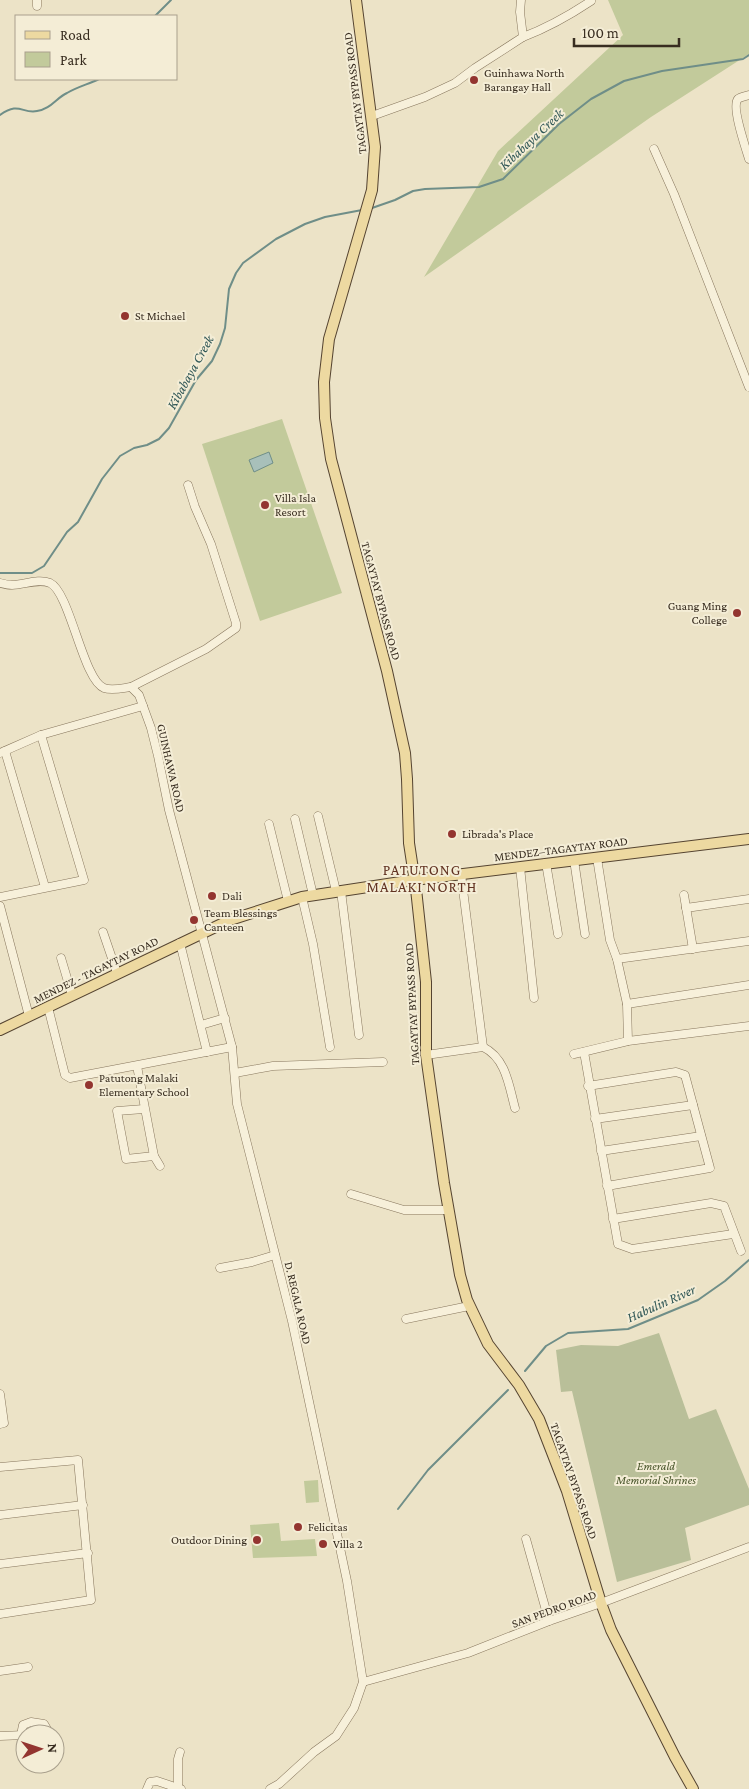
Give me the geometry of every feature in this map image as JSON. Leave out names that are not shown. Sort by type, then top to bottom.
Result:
[{"type":"main road","name":"TAGAYTAY BYPASS ROAD","points":[[356,0],[376,147],[372,190],[329,339],[324,382],[325,418],[331,459],[387,671],[403,740],[407,779],[409,843],[426,982],[426,1055],[460,1275],[470,1306],[488,1344],[524,1392],[539,1419],[567,1491],[601,1603],[618,1644],[679,1765],[694,1789]]},
{"type":"main road","name":"MENDEZ–TAGAYTAY ROAD","points":[[202,933],[230,920],[302,897],[414,880],[749,838]]},
{"type":"main road","name":"MENDEZ - TAGAYTAY ROAD","points":[[0,1030],[202,933]]},
{"type":"street","points":[[521,0],[520,12],[523,37]]},
{"type":"street","points":[[372,116],[425,97],[454,83],[523,37],[570,15],[591,1]]},
{"type":"street","points":[[749,95],[738,98],[736,101],[736,111],[749,159]]},
{"type":"street","points":[[654,149],[674,194],[749,388]]},
{"type":"street","points":[[0,583],[11,585],[40,582],[55,586],[97,683],[106,689],[131,687],[206,649],[236,628],[236,623],[211,544],[188,485]]},
{"type":"street","name":"GUINHAWA ROAD","points":[[131,687],[139,696],[156,746],[169,810],[202,933]]},
{"type":"street","points":[[45,887],[2,752],[42,735],[143,706]]},
{"type":"street","points":[[0,897],[84,880],[42,735]]},
{"type":"street","points":[[318,816],[338,891],[359,1035]]},
{"type":"street","points":[[294,819],[314,895]]},
{"type":"street","points":[[269,824],[288,901]]},
{"type":"street","points":[[597,858],[610,940],[617,959],[627,1004],[628,1041]]},
{"type":"street","points":[[574,860],[586,934]]},
{"type":"street","points":[[546,864],[558,934]]},
{"type":"street","points":[[520,867],[534,998]]},
{"type":"street","points":[[461,874],[484,1046]]},
{"type":"street","points":[[684,895],[693,950]]},
{"type":"street","points":[[302,897],[313,944],[330,1047]]},
{"type":"street","points":[[686,908],[749,899]]},
{"type":"street","points":[[0,906],[29,1016]]},
{"type":"street","points":[[103,932],[117,973]]},
{"type":"street","name":"D. REGALA ROAD","points":[[202,933],[232,1047],[237,1104],[292,1321],[348,1581],[363,1682]]},
{"type":"street","points":[[617,959],[749,941]]},
{"type":"street","points":[[180,943],[207,1052]]},
{"type":"street","points":[[61,958],[72,995]]},
{"type":"street","points":[[627,1004],[749,985]]},
{"type":"street","points":[[48,1007],[65,1075],[70,1078],[232,1047]]},
{"type":"street","points":[[201,1025],[225,1018]]},
{"type":"street","points":[[574,1054],[628,1041],[749,1026]]},
{"type":"street","points":[[426,1055],[484,1046],[492,1051],[504,1069],[515,1108]]},
{"type":"street","points":[[584,1052],[588,1086],[618,1244],[632,1248],[733,1234]]},
{"type":"street","points":[[234,1073],[273,1066],[383,1062]]},
{"type":"street","points":[[137,1066],[154,1156],[160,1166]]},
{"type":"street","points":[[588,1086],[676,1072],[685,1075],[710,1168],[607,1186]]},
{"type":"street","points":[[595,1119],[693,1104]]},
{"type":"street","points":[[144,1109],[117,1111],[126,1159],[154,1156]]},
{"type":"street","points":[[600,1151],[701,1136]]},
{"type":"street","points":[[351,1194],[404,1210],[449,1210]]},
{"type":"street","points":[[613,1219],[711,1203],[724,1206],[741,1251]]},
{"type":"street","points":[[220,1268],[252,1262],[275,1255]]},
{"type":"street","points":[[406,1319],[470,1306]]},
{"type":"street","points":[[0,1394],[2,1423]]},
{"type":"street","points":[[0,1468],[78,1460],[91,1600],[0,1614]]},
{"type":"street","points":[[0,1515],[83,1505]]},
{"type":"street","points":[[526,1540],[549,1621]]},
{"type":"street","name":"SAN PEDRO ROAD","points":[[363,1682],[468,1653],[749,1546]]},
{"type":"street","points":[[0,1564],[88,1553]]},
{"type":"street","points":[[0,1670],[28,1666]]},
{"type":"street","points":[[270,1789],[279,1784],[314,1752],[336,1736],[354,1708],[363,1682]]},
{"type":"street","points":[[26,1724],[31,1722],[44,1724]]},
{"type":"street","points":[[0,1736],[15,1735]]},
{"type":"street","points":[[148,1789],[150,1782],[157,1781],[179,1789],[178,1759],[180,1752]]},
{"type":"green space","points":[[608,0],[749,0],[749,54],[651,117],[424,277],[498,151],[623,35]]},
{"type":"green space","points":[[282,419],[342,593],[260,621],[202,444]]},
{"type":"green space","name":"Emerald Memorial Shrines","points":[[659,1333],[689,1419],[716,1409],[749,1489],[749,1505],[685,1528],[691,1560],[617,1582],[572,1391],[561,1392],[556,1350],[581,1345],[618,1346]]},
{"type":"green space","points":[[318,1480],[319,1502],[306,1503],[304,1481]]},
{"type":"green space","points":[[279,1523],[281,1541],[315,1539],[317,1556],[253,1558],[250,1525]]},
{"type":"water","points":[[269,452],[273,463],[254,472],[249,460]]},
{"type":"waterway","name":"Kibabaya Creek","points":[[156,15],[171,0]]},
{"type":"waterway","name":"Kibabaya Creek","points":[[372,208],[413,191],[479,187],[503,179],[559,124],[591,99],[624,81],[662,71],[743,59],[749,55]]},
{"type":"waterway","name":"Kibabaya Creek","points":[[0,115],[16,108],[32,111],[42,110],[63,95],[97,80]]},
{"type":"waterway","name":"Kibabaya Creek","points":[[0,573],[32,573],[44,566],[67,532],[78,522],[102,479],[120,456],[134,448],[147,445],[159,439],[169,428],[196,380],[212,361],[220,344],[225,328],[229,289],[243,263],[276,239],[305,224],[325,217],[362,210]]},
{"type":"waterway","name":"Habulin River","points":[[525,1371],[546,1346],[568,1333],[628,1329],[698,1300],[725,1281],[749,1260]]},
{"type":"waterway","name":"Habulin River","points":[[398,1509],[428,1470],[508,1390]]},
{"type":"place","name":"Guinhawa North Barangay Hall","points":[[474,80]]},
{"type":"place","name":"St Michael","points":[[125,316]]},
{"type":"place","name":"Villa Isla Resort","points":[[265,505]]},
{"type":"place","name":"Guang Ming College","points":[[737,613]]},
{"type":"place","name":"Librada's Place","points":[[452,834]]},
{"type":"place","name":"Dali","points":[[212,896]]},
{"type":"place","name":"Team Blessings Canteen","points":[[194,920]]},
{"type":"place","name":"Patutong Malaki Elementary School","points":[[89,1085]]},
{"type":"place","name":"Felicitas","points":[[298,1527]]},
{"type":"place","name":"Outdoor Dining","points":[[257,1540]]},
{"type":"place","name":"Villa 2","points":[[323,1544]]},
{"type":"district","name":"PATUTONG MALAKI NORTH","points":[[422,878]]}]
